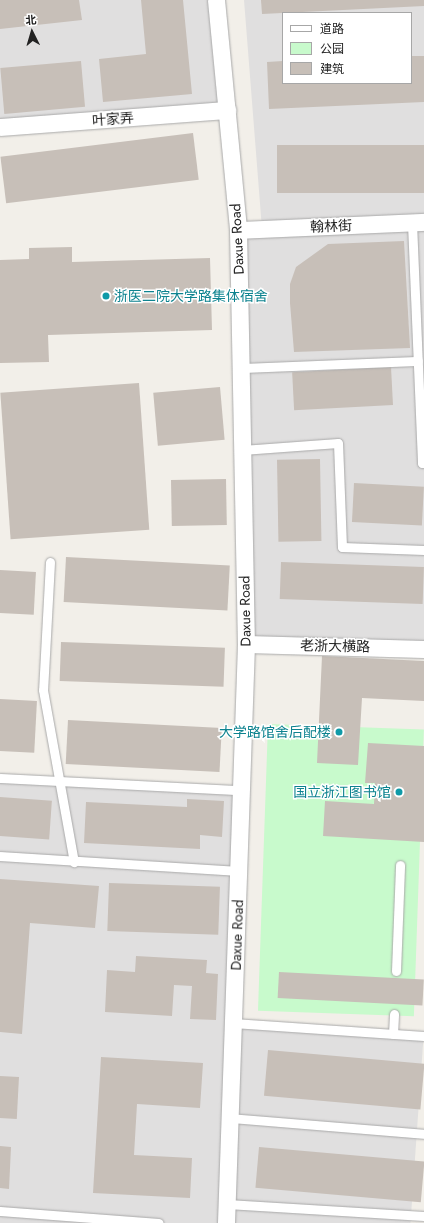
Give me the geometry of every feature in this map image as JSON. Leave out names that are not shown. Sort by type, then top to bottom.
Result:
[{"type":"street","name":"Daxue Road","points":[[216,0],[238,230],[246,644],[226,1223]]},
{"type":"street","name":"叶家弄","points":[[0,127],[227,110]]},
{"type":"street","name":"翰林街","points":[[238,230],[418,222]]},
{"type":"street","name":"老浙大横路","points":[[246,644],[424,649]]},
{"type":"lane","points":[[418,222],[420,302],[418,361],[421,390],[422,463],[424,463]]},
{"type":"lane","points":[[241,368],[418,361]]},
{"type":"lane","points":[[242,450],[338,444],[342,547],[424,550]]},
{"type":"lane","points":[[50,562],[44,690],[74,862]]},
{"type":"lane","points":[[0,778],[241,790]]},
{"type":"lane","points":[[0,856],[74,862],[239,871]]},
{"type":"lane","points":[[396,970],[400,865]]},
{"type":"lane","points":[[393,1034],[394,1014]]},
{"type":"lane","points":[[233,1023],[424,1036]]},
{"type":"lane","points":[[230,1118],[424,1134]]},
{"type":"lane","points":[[227,1204],[424,1216]]},
{"type":"lane","points":[[0,1211],[160,1223]]},
{"type":"shaded area","points":[[0,0],[216,0],[227,110],[0,127]]},
{"type":"shaded area","points":[[244,0],[424,0],[424,657],[246,644],[238,230],[262,229]]},
{"type":"shaded area","points":[[0,782],[241,790],[226,1223],[0,1223]]},
{"type":"shaded area","points":[[233,1023],[424,1036],[410,1223],[219,1223]]},
{"type":"green space","points":[[268,724],[424,729],[414,1016],[258,1011]]},
{"type":"building","points":[[0,0],[79,0],[82,20],[0,29]]},
{"type":"building","points":[[141,0],[183,0],[192,94],[103,102],[99,59],[146,54]]},
{"type":"building","points":[[261,0],[424,0],[424,6],[262,14]]},
{"type":"building","points":[[412,56],[424,56],[424,102],[269,109],[267,62],[282,61],[282,84],[412,84]]},
{"type":"building","points":[[81,61],[85,107],[4,114],[0,68]]},
{"type":"building","points":[[193,133],[199,180],[6,203],[0,157]]},
{"type":"building","points":[[277,145],[424,145],[424,193],[277,193]]},
{"type":"building","points":[[404,241],[410,348],[294,352],[290,284],[296,267],[328,244]]},
{"type":"building","name":"浙医二院大学路集体宿舍","points":[[72,247],[72,262],[210,258],[212,330],[48,335],[49,362],[0,363],[0,260],[29,259],[29,248]]},
{"type":"building","points":[[391,367],[393,405],[294,410],[292,372]]},
{"type":"building","points":[[139,383],[149,530],[11,539],[0,393]]},
{"type":"building","points":[[220,387],[225,440],[158,446],[153,393]]},
{"type":"building","points":[[320,459],[321,541],[278,542],[277,460]]},
{"type":"building","points":[[226,479],[227,525],[172,526],[171,480]]},
{"type":"building","points":[[354,483],[424,487],[422,526],[352,522]]},
{"type":"building","points":[[66,557],[230,566],[227,611],[64,602]]},
{"type":"building","points":[[281,562],[424,567],[423,604],[280,599]]},
{"type":"building","points":[[0,570],[36,572],[34,615],[0,613]]},
{"type":"building","points":[[61,642],[225,648],[224,687],[60,681]]},
{"type":"building","name":"大学路馆舍后配楼","points":[[322,656],[424,661],[424,701],[362,698],[358,765],[317,763]]},
{"type":"building","points":[[0,699],[37,701],[34,753],[0,751]]},
{"type":"building","points":[[68,720],[222,728],[219,772],[66,764]]},
{"type":"building","name":"国立浙江图书馆","points":[[368,743],[424,746],[424,842],[323,836],[325,801],[374,804],[375,783],[365,783]]},
{"type":"building","points":[[0,797],[52,801],[49,840],[0,836]]},
{"type":"building","points":[[187,799],[224,801],[222,837],[200,835],[200,849],[84,843],[86,802],[187,807]]},
{"type":"building","points":[[0,879],[99,886],[95,928],[30,923],[22,1034],[0,1032]]},
{"type":"building","points":[[109,883],[220,887],[218,935],[107,931]]},
{"type":"building","points":[[136,956],[207,960],[206,973],[218,974],[216,1020],[190,1019],[192,986],[174,985],[172,1016],[105,1012],[107,970],[135,972]]},
{"type":"building","points":[[279,972],[424,980],[422,1006],[278,998]]},
{"type":"building","points":[[268,1050],[424,1064],[420,1110],[264,1096]]},
{"type":"building","points":[[101,1057],[203,1063],[200,1108],[137,1104],[134,1155],[192,1158],[190,1198],[93,1193]]},
{"type":"building","points":[[0,1076],[19,1077],[17,1119],[0,1118]]},
{"type":"building","points":[[0,1146],[11,1147],[9,1189],[0,1188]]},
{"type":"building","points":[[259,1147],[424,1161],[421,1202],[255,1188]]},
{"type":"place","name":"浙医二院大学路集体宿舍","points":[[106,296]]},
{"type":"place","name":"大学路馆舍后配楼","points":[[339,732]]},
{"type":"place","name":"国立浙江图书馆","points":[[399,792]]}]
